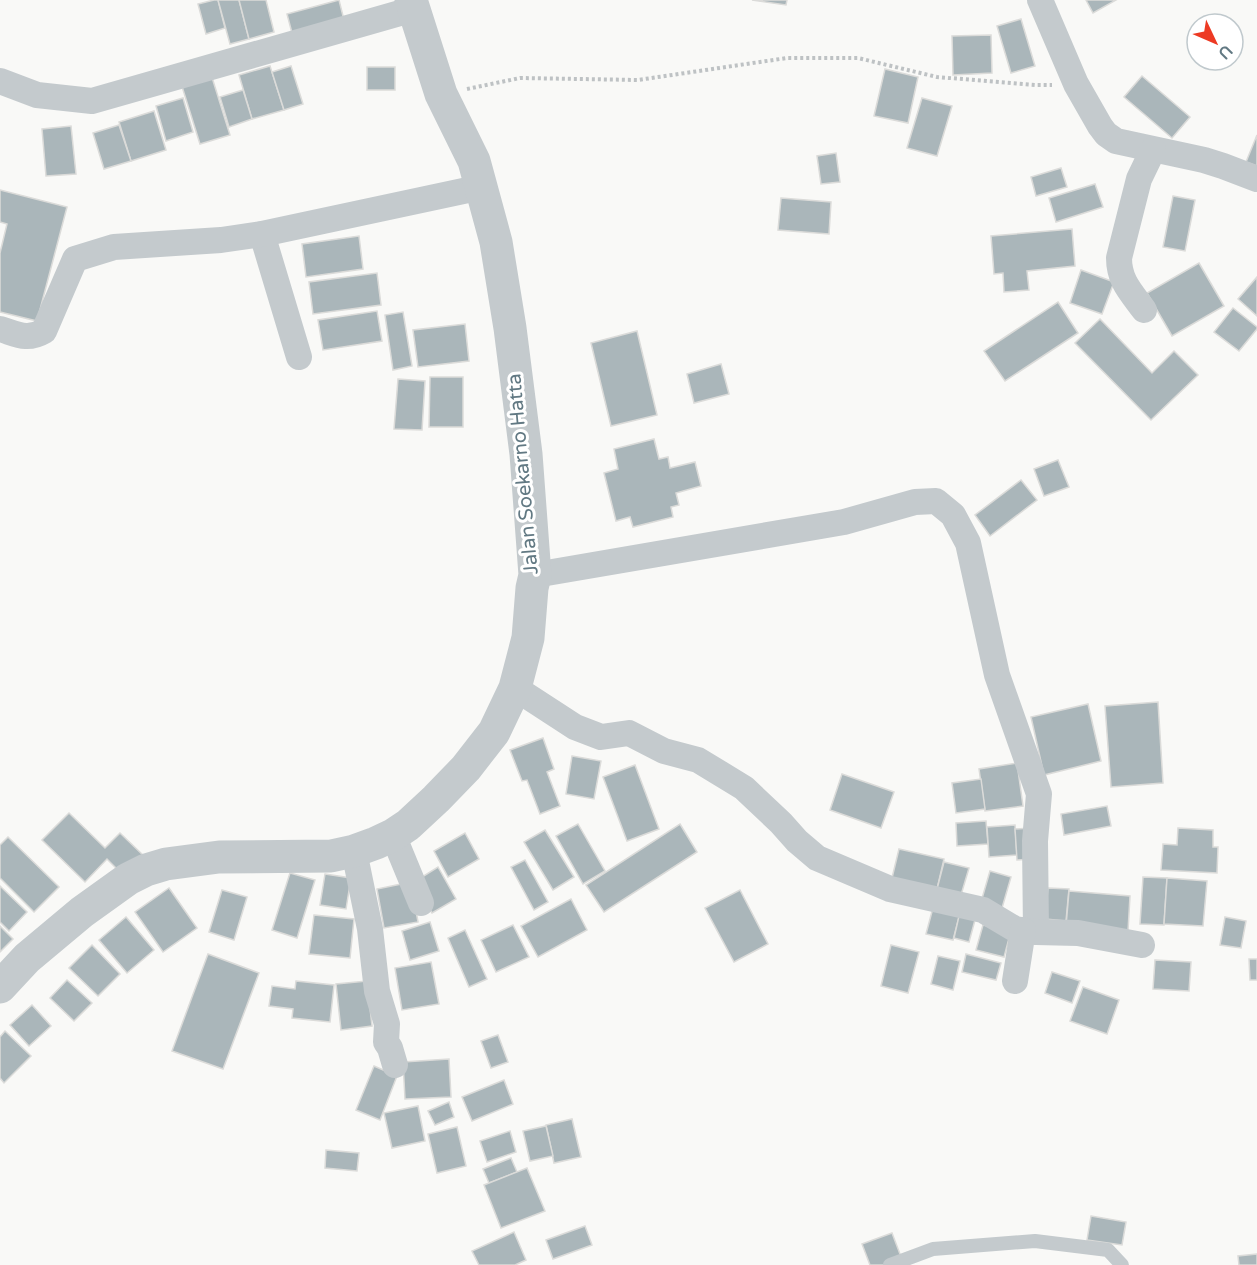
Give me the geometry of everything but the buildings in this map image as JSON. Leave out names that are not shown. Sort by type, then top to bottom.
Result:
[{"type":"street","points":[[1041,0],[1076,84],[1106,134],[1116,141],[1204,160],[1257,179]]},
{"type":"street","points":[[0,81],[36,95],[92,100],[413,4]]},
{"type":"street","name":"Jalan Soekarno Hatta","points":[[0,987],[27,958],[67,924],[128,879],[146,870],[166,864],[219,857],[331,856],[354,851],[393,835],[436,800],[466,768],[494,732],[515,688],[528,638],[535,575],[526,454],[510,328],[496,242],[482,187],[474,161],[441,94],[413,4]]},
{"type":"street","points":[[1144,310],[1124,282],[1119,271],[1119,258],[1138,179],[1153,150]]},
{"type":"street","points":[[0,329],[30,337],[44,331],[75,259],[114,247],[221,240],[262,234],[482,187]]},
{"type":"street","points":[[262,234],[299,357]]},
{"type":"street","points":[[535,575],[844,522],[915,502],[936,501],[953,515],[968,543],[997,675],[1039,794],[1030,931],[1015,981]]},
{"type":"street","points":[[515,688],[575,727],[601,737],[629,733],[664,751],[698,760],[744,788],[781,823],[797,842],[817,858],[890,889],[982,910],[1015,929],[1078,933],[1142,945]]},
{"type":"street","points":[[393,835],[420,903]]},
{"type":"street","points":[[354,851],[370,929],[377,991],[385,1017],[386,1042],[395,1065]]},
{"type":"lane","points":[[891,1265],[933,1249],[1035,1241],[1108,1250],[1122,1265]]},
{"type":"path","points":[[441,94],[520,78],[638,80],[787,58],[858,58],[937,77],[1036,85],[1076,84]]}]
